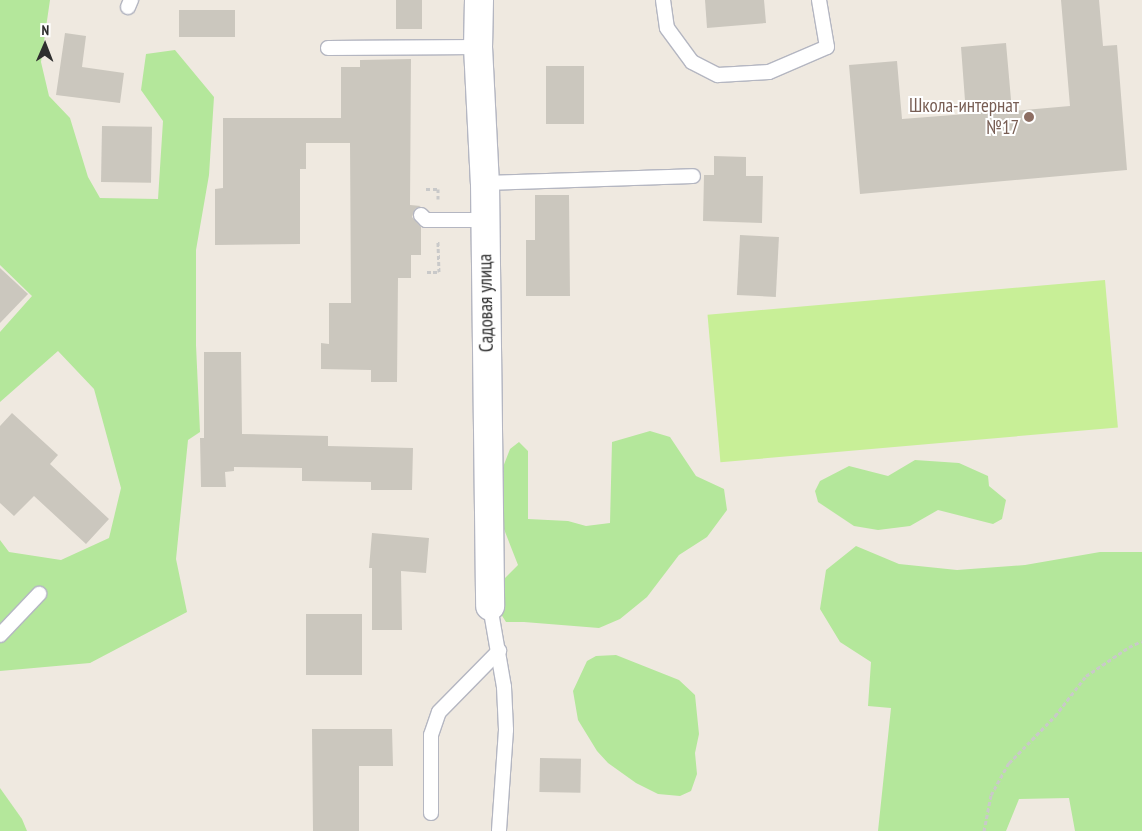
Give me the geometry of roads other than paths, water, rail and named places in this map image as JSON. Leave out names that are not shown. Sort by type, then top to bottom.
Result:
[{"type":"street","name":"Садовая улица","points":[[479,0],[478,47],[485,220],[490,606]]},
{"type":"lane","points":[[663,0],[666,28],[692,62],[718,74],[769,72],[827,47],[819,0]]},
{"type":"lane","points":[[328,48],[478,47]]},
{"type":"lane","points":[[484,183],[694,176]]},
{"type":"lane","points":[[421,215],[426,220],[485,220]]},
{"type":"lane","points":[[0,635],[39,594]]},
{"type":"lane","points":[[490,606],[504,687],[506,730],[499,831]]},
{"type":"lane","points":[[431,813],[431,735],[439,712],[499,652]]},
{"type":"place","name":"Школа-интернат №17","points":[[1029,117]]}]
